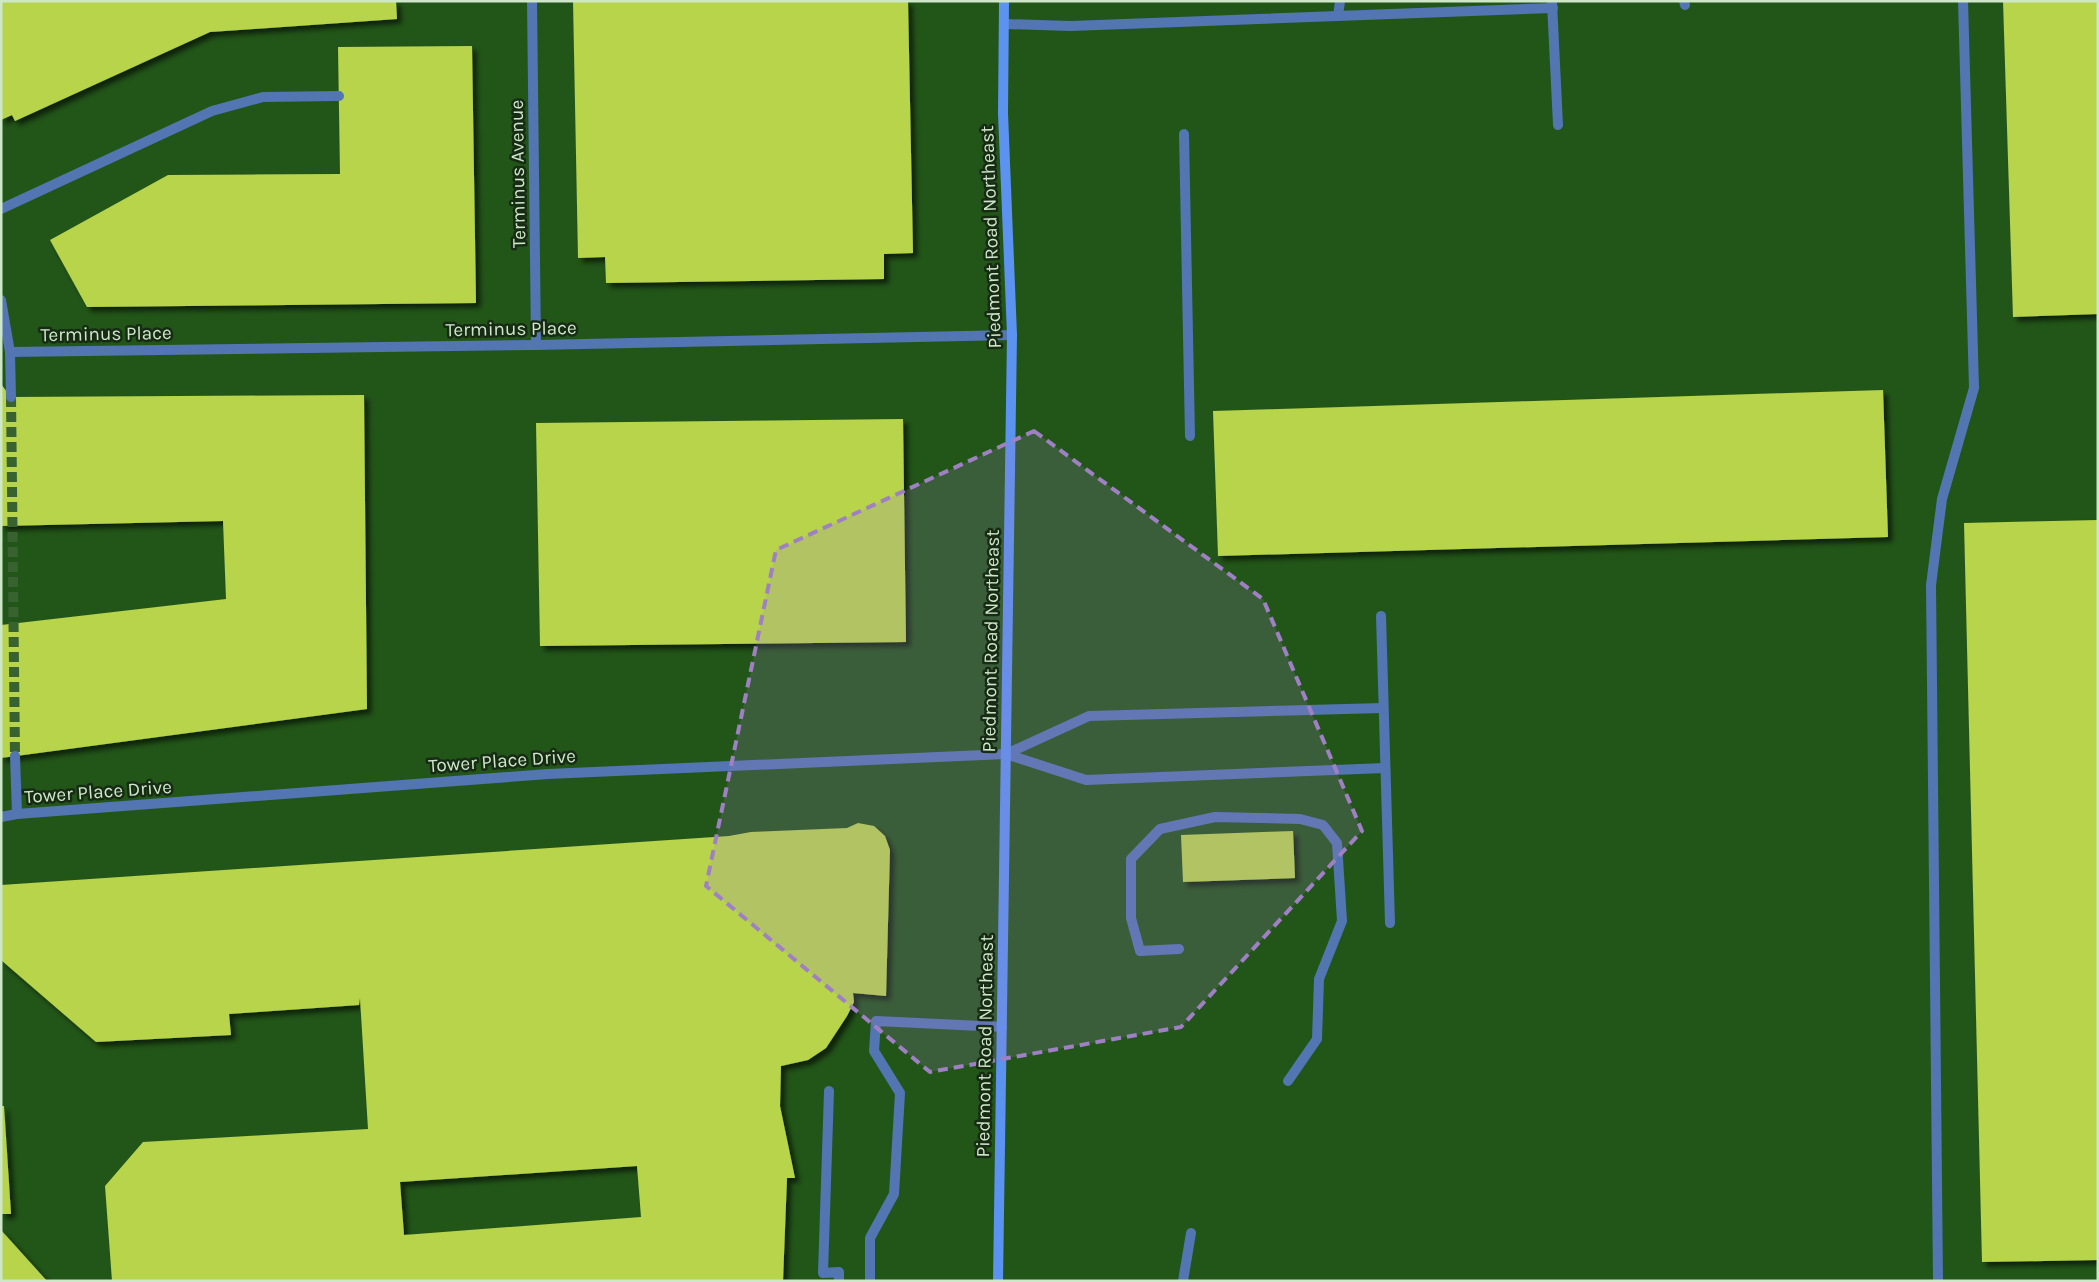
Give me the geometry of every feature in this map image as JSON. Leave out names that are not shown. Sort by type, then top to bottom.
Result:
[{"type":"main road","name":"Piedmont Road Northeast","points":[[998,1281],[1012,335],[1003,114],[1004,1]]},
{"type":"street","name":"Terminus Avenue","points":[[532,1],[536,346]]},
{"type":"street","points":[[1338,16],[1340,1]]},
{"type":"street","points":[[1938,1281],[1931,585],[1942,499],[1974,388],[1963,1]]},
{"type":"street","points":[[1004,24],[1070,26],[1338,16],[1478,6],[1552,5],[1558,125]]},
{"type":"street","points":[[1,209],[212,111],[263,97],[339,96]]},
{"type":"street","points":[[1184,134],[1190,436]]},
{"type":"street","points":[[1,300],[10,352],[11,397]]},
{"type":"street","name":"Terminus Place","points":[[10,352],[536,346],[1012,335]]},
{"type":"street","points":[[1381,616],[1390,923]]},
{"type":"street","points":[[1006,754],[1089,716],[1383,708]]},
{"type":"street","points":[[1006,754],[1086,780],[1385,768]]},
{"type":"street","name":"Tower Place Drive","points":[[1,817],[17,814],[548,774],[1006,754]]},
{"type":"street","points":[[15,756],[17,814]]},
{"type":"street","points":[[1179,949],[1140,952],[1131,918],[1131,859],[1160,829],[1215,817],[1300,818],[1322,825],[1337,843],[1342,921],[1319,979],[1317,1039],[1288,1081]]},
{"type":"street","points":[[870,1281],[870,1238],[894,1194],[900,1093],[874,1051],[876,1020],[1002,1027]]},
{"type":"street","points":[[829,1091],[823,1273],[839,1272],[839,1281]]},
{"type":"street","points":[[1184,1281],[1191,1233]]},
{"type":"highlighted area","points":[[1034,431],[1263,599],[1362,831],[1181,1027],[930,1072],[706,886],[776,550]]},
{"type":"shaded area","points":[[1,1],[2098,1],[2098,1281],[1,1281]]},
{"type":"building","points":[[1,1],[396,1],[397,19],[210,32],[15,121],[12,115],[1,120]]},
{"type":"building","points":[[573,1],[908,1],[913,253],[884,254],[884,279],[606,283],[605,257],[578,258]]},
{"type":"building","points":[[2003,1],[2098,1],[2098,314],[2013,317]]},
{"type":"building","points":[[472,46],[476,303],[87,307],[50,240],[168,175],[340,174],[338,47]]},
{"type":"building","points":[[1,384],[11,397],[364,395],[367,709],[1,758],[1,625],[226,599],[223,521],[1,526]]},
{"type":"building","points":[[1883,390],[1888,537],[1218,556],[1213,411]]},
{"type":"building","points":[[903,419],[906,642],[540,646],[536,423]]},
{"type":"building","points":[[2098,520],[2098,1260],[1982,1262],[1964,523]]},
{"type":"building","points":[[858,823],[874,826],[885,836],[890,850],[886,996],[853,993],[854,1002],[826,1048],[808,1060],[781,1066],[780,1106],[795,1178],[787,1178],[783,1281],[112,1281],[105,1186],[143,1142],[368,1129],[360,998],[359,1005],[229,1014],[231,1035],[96,1042],[1,960],[1,885],[729,836],[751,832],[847,828]],"holes":[[[637,1166],[641,1217],[404,1235],[400,1182]]]},
{"type":"building","points":[[1293,831],[1295,878],[1183,882],[1181,835]]},
{"type":"building","points":[[1,1106],[4,1106],[11,1214],[1,1214]]},
{"type":"building","points":[[1,1230],[47,1281],[1,1281]]},
{"type":"tunnel","points":[[11,397],[15,756]]}]
